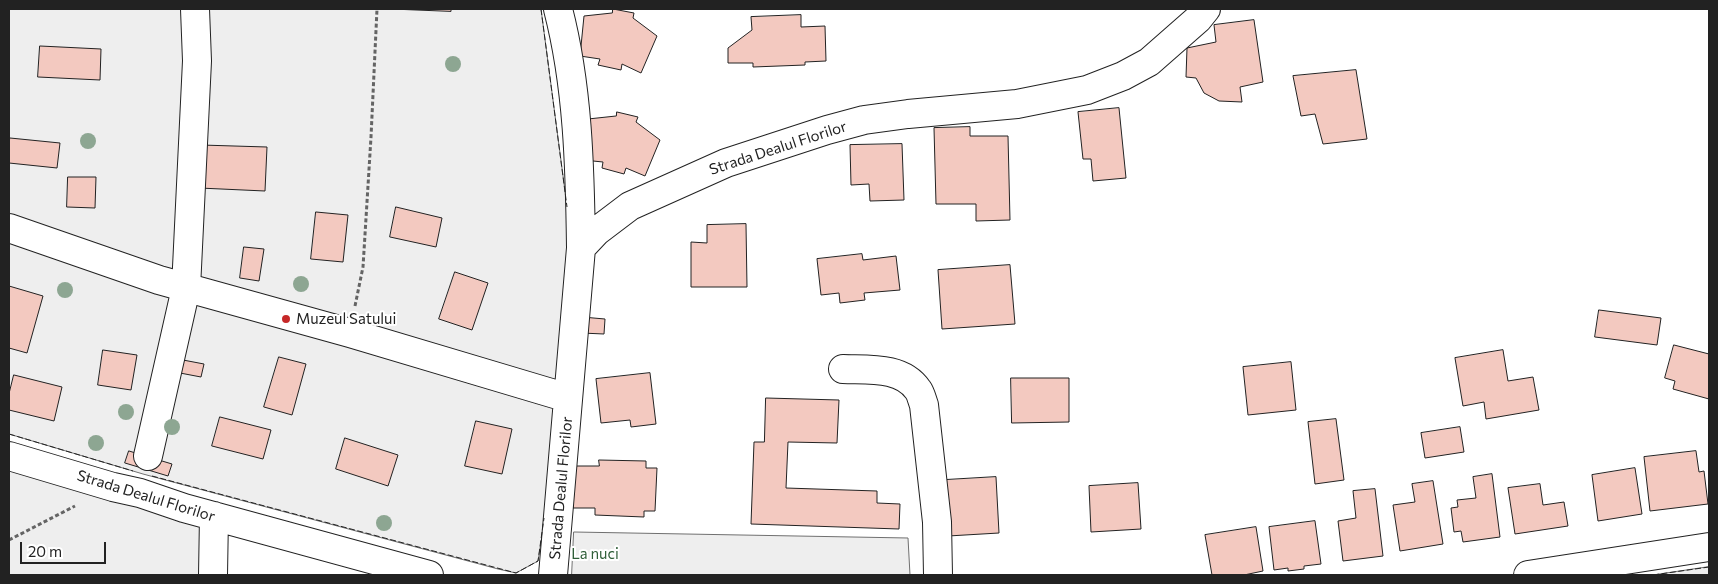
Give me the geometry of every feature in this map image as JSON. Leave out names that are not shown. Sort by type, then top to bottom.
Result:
[{"type":"street","points":[[144,473],[186,288],[197,61],[195,9]]},
{"type":"street","points":[[558,9],[574,103],[580,181],[581,248]]},
{"type":"street","name":"Strada Dealul Florilor","points":[[553,575],[581,248],[598,231],[630,206],[726,163],[827,130],[864,120],[1017,104],[1087,90],[1123,76],[1149,62],[1198,19],[1206,9]]},
{"type":"street","points":[[9,228],[140,274],[186,288],[568,398]]},
{"type":"street","points":[[843,370],[889,371],[906,378],[918,390],[924,405],[925,414],[936,522],[938,575]]},
{"type":"street","name":"Strada Dealul Florilor","points":[[9,456],[113,487],[144,473],[184,508],[429,575]]},
{"type":"street","points":[[213,575],[214,516]]},
{"type":"street","points":[[1528,575],[1709,547]]},
{"type":"path","points":[[350,334],[363,267],[372,137],[377,9]]},
{"type":"path","points":[[9,540],[113,487]]},
{"type":"green space","name":"Muzeul Satului","points":[[9,9],[541,9],[572,244],[549,492],[538,561],[516,573],[498,569],[143,474],[9,434]]},
{"type":"green space","points":[[9,469],[214,516],[215,575],[9,575]]},
{"type":"green space","name":"La nuci","points":[[574,532],[908,538],[910,575],[572,575]]},
{"type":"green space","points":[[1709,567],[1709,575],[1653,575]]},
{"type":"building","points":[[392,9],[451,9],[451,11]]},
{"type":"building","points":[[613,9],[634,13],[633,18],[657,36],[641,73],[622,64],[621,70],[598,65],[600,59],[580,56],[584,16],[612,13]]},
{"type":"building","points":[[801,15],[801,27],[825,26],[826,61],[805,62],[805,65],[753,67],[753,63],[728,63],[728,48],[752,30],[751,17]]},
{"type":"building","points":[[1254,20],[1263,82],[1240,87],[1242,102],[1219,101],[1204,93],[1196,78],[1186,77],[1187,48],[1216,42],[1214,25]]},
{"type":"building","points":[[40,46],[101,49],[100,80],[38,77]]},
{"type":"building","points":[[1356,70],[1367,139],[1323,144],[1315,114],[1301,116],[1293,76]]},
{"type":"building","points":[[1119,108],[1126,178],[1093,181],[1091,159],[1083,159],[1078,112]]},
{"type":"building","points":[[617,112],[638,117],[636,122],[660,140],[645,176],[626,168],[624,174],[602,168],[603,162],[583,160],[588,119],[616,116]]},
{"type":"building","points":[[970,127],[970,136],[1008,136],[1010,220],[976,221],[976,204],[936,204],[934,128]]},
{"type":"building","points":[[10,138],[60,143],[57,168],[9,163]]},
{"type":"building","points":[[902,144],[904,200],[870,201],[869,184],[851,185],[850,145]]},
{"type":"building","points":[[201,145],[267,147],[265,191],[199,188]]},
{"type":"building","points":[[68,177],[96,177],[95,208],[67,207]]},
{"type":"building","points":[[396,207],[442,218],[436,247],[390,237]]},
{"type":"building","points":[[316,212],[348,215],[343,262],[311,259]]},
{"type":"building","points":[[746,224],[747,287],[691,287],[691,242],[707,243],[707,225]]},
{"type":"building","points":[[244,247],[264,249],[259,281],[240,278]]},
{"type":"building","points":[[862,254],[863,260],[896,256],[900,290],[864,293],[865,300],[840,303],[839,293],[821,295],[817,259]]},
{"type":"building","points":[[1010,265],[1015,324],[942,329],[938,270]]},
{"type":"building","points":[[455,272],[488,283],[472,330],[439,319]]},
{"type":"building","points":[[9,286],[43,296],[27,353],[9,348]]},
{"type":"building","points":[[1599,310],[1661,318],[1657,345],[1595,337]]},
{"type":"building","points":[[582,317],[605,319],[604,334],[581,333]]},
{"type":"building","points":[[1674,345],[1709,354],[1709,399],[1673,389],[1675,381],[1665,378]]},
{"type":"building","points":[[103,350],[137,355],[131,390],[98,385]]},
{"type":"building","points":[[1503,350],[1508,381],[1533,377],[1539,410],[1486,419],[1484,402],[1463,406],[1455,358]]},
{"type":"building","points":[[279,357],[306,364],[292,415],[264,407]]},
{"type":"building","points":[[183,360],[204,364],[201,377],[180,373]]},
{"type":"building","points":[[1291,362],[1296,410],[1248,415],[1243,367]]},
{"type":"building","points":[[650,373],[656,424],[631,427],[630,420],[601,423],[596,379]]},
{"type":"building","points":[[14,375],[62,387],[54,421],[9,410],[9,394]]},
{"type":"building","points":[[1011,378],[1069,378],[1069,422],[1012,423]]},
{"type":"building","points":[[766,398],[839,400],[837,443],[788,442],[786,488],[877,491],[877,503],[900,504],[899,529],[751,524],[754,442],[764,442]]},
{"type":"building","points":[[220,417],[271,430],[263,459],[212,446]]},
{"type":"building","points":[[1336,419],[1344,480],[1315,484],[1308,422]]},
{"type":"building","points":[[476,421],[512,429],[502,474],[465,466]]},
{"type":"building","points":[[1460,427],[1464,452],[1425,458],[1421,433]]},
{"type":"building","points":[[345,438],[398,455],[388,486],[336,469]]},
{"type":"building","points":[[129,451],[172,464],[168,476],[125,463]]},
{"type":"building","points":[[1696,451],[1699,472],[1704,471],[1708,504],[1650,511],[1644,457]]},
{"type":"building","points":[[599,460],[646,461],[646,468],[657,468],[655,511],[644,511],[644,517],[595,515],[595,508],[573,508],[575,466],[599,466]]},
{"type":"building","points":[[1635,468],[1642,514],[1598,521],[1592,475]]},
{"type":"building","points":[[1492,474],[1500,537],[1463,542],[1461,531],[1454,532],[1451,508],[1458,507],[1457,500],[1476,498],[1473,477]]},
{"type":"building","points":[[996,477],[999,533],[948,536],[945,480]]},
{"type":"building","points":[[1433,481],[1443,544],[1400,551],[1393,505],[1415,502],[1412,484]]},
{"type":"building","points":[[1138,483],[1141,529],[1091,532],[1089,486]]},
{"type":"building","points":[[1540,484],[1543,505],[1564,502],[1568,526],[1515,534],[1508,488]]},
{"type":"building","points":[[1375,489],[1383,556],[1343,561],[1338,521],[1356,518],[1353,491]]},
{"type":"building","points":[[1315,521],[1321,564],[1304,566],[1304,569],[1288,571],[1288,568],[1274,570],[1269,527]]},
{"type":"building","points":[[1256,527],[1263,571],[1244,575],[1212,575],[1205,535]]},
{"type":"fence","points":[[541,9],[567,207]]},
{"type":"fence","points":[[9,434],[133,471]]},
{"type":"fence","points":[[152,476],[516,573],[538,561],[544,518]]},
{"type":"fence","points":[[1653,575],[1709,567]]},
{"type":"place","name":"Muzeul Satului","points":[[286,319]]}]
